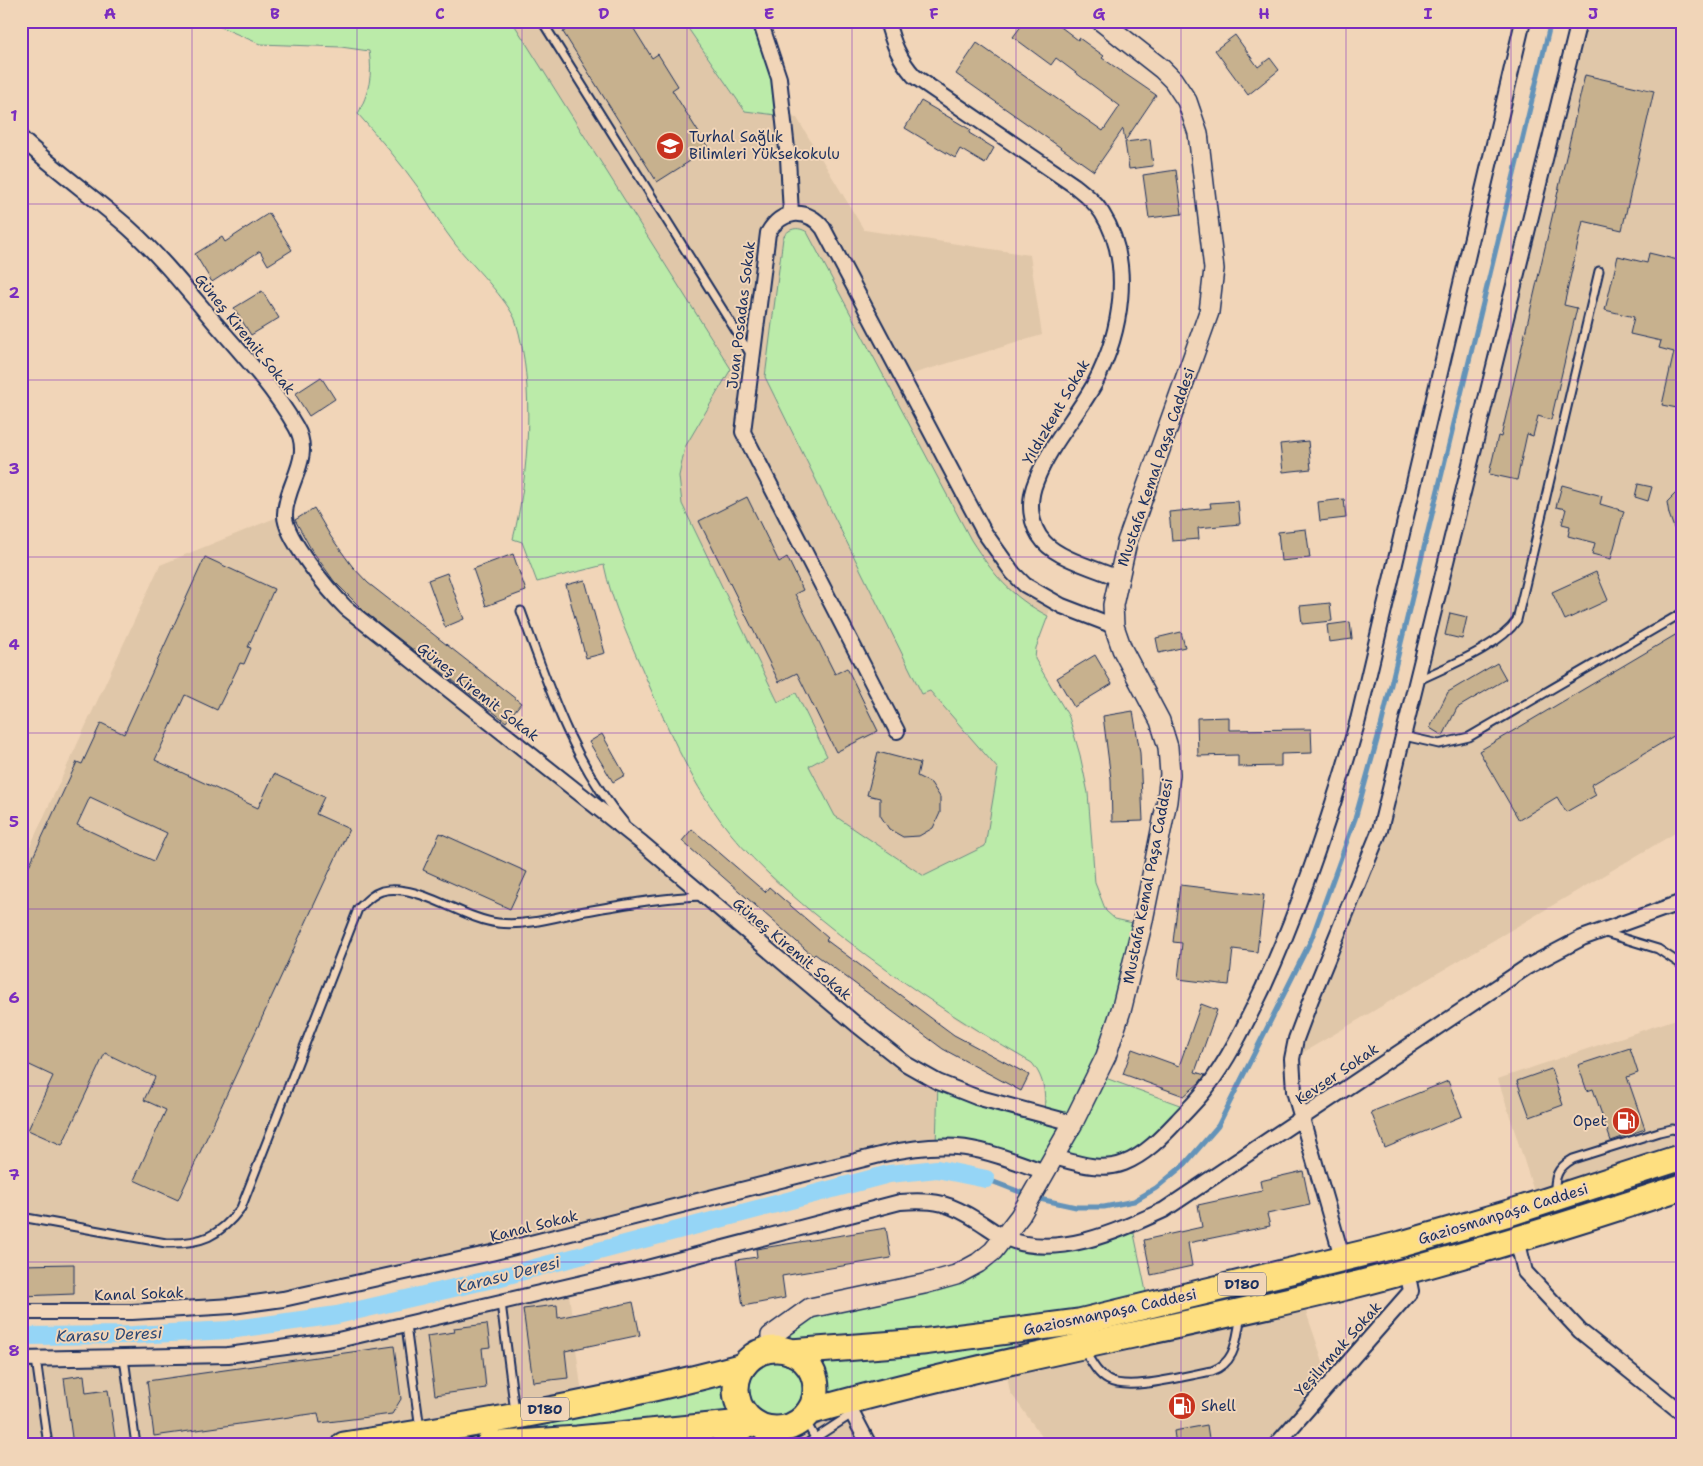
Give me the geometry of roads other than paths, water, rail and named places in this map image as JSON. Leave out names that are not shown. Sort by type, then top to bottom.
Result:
[{"type":"highway","name":"Gaziosmanpaşa Caddesi","points":[[743,1366],[757,1354],[922,1342],[1079,1322],[1402,1244],[1556,1198],[1682,1157]]},
{"type":"highway","name":"Gaziosmanpaşa Caddesi","points":[[753,1422],[768,1428],[803,1424],[849,1408],[1082,1346],[1407,1271],[1682,1187]]},
{"type":"highway","points":[[782,1351],[806,1364],[815,1382],[815,1398],[803,1424]]},
{"type":"highway","points":[[743,1366],[737,1380],[736,1396],[742,1410],[753,1422]]},
{"type":"highway","name":"D180","points":[[344,1445],[421,1432],[702,1377],[743,1366]]},
{"type":"highway","name":"D180","points":[[488,1445],[577,1439],[753,1422]]},
{"type":"main road","points":[[722,1445],[753,1422]]},
{"type":"main road","name":"Gaziosmanpaşa Caddesi","points":[[764,1445],[803,1424]]},
{"type":"street","points":[[760,21],[779,78],[788,158],[791,214],[809,216],[823,228],[984,532],[1008,567],[1025,584],[1041,595],[1114,626]]},
{"type":"street","name":"Yıldızkent Sokak","points":[[887,21],[896,49],[903,63],[914,76],[1075,186],[1092,200],[1102,213],[1110,230],[1117,248],[1120,269],[1118,316],[1095,382],[1046,461],[1036,481],[1031,505],[1036,530],[1044,542],[1055,551],[1118,578]]},
{"type":"street","name":"Mustafa Kemal Paşa Caddesi","points":[[782,1351],[772,1336],[810,1308],[924,1284],[956,1275],[978,1263],[1005,1238],[1020,1216],[1073,1123],[1106,1056],[1122,1007],[1142,925],[1167,801],[1170,774],[1168,747],[1160,721],[1122,649],[1114,626],[1113,605],[1127,542],[1209,312],[1213,292],[1214,252],[1198,133],[1187,101],[1173,80],[1162,69],[1101,21]]},
{"type":"street","name":"Kanal Sokak","points":[[21,1312],[132,1312],[232,1306],[283,1299],[491,1253],[884,1154],[923,1147],[951,1145],[972,1148],[990,1152],[1046,1171],[1123,1164],[1141,1154],[1165,1133],[1204,1091],[1218,1072],[1250,1015],[1290,928],[1332,811],[1358,720],[1523,21]]},
{"type":"street","points":[[1342,1260],[1294,1091],[1292,1059],[1296,1039],[1380,830],[1579,21]]},
{"type":"street","name":"Güneş Kiremit Sokak","points":[[21,138],[164,260],[270,388],[297,428],[303,453],[286,507],[285,520],[302,552],[328,588],[367,626],[642,843],[857,1026],[906,1064],[938,1082],[976,1097],[1073,1123]]},
{"type":"street","name":"Juan Posadas Sokak","points":[[791,214],[778,220],[768,233],[743,432],[897,731]]},
{"type":"street","name":"Kevser Sokak","points":[[21,1359],[228,1355],[338,1340],[501,1303],[900,1202],[934,1201],[949,1204],[1005,1238],[1025,1244],[1071,1244],[1132,1224],[1178,1201],[1526,967],[1582,938],[1682,902]]},
{"type":"street","points":[[1517,1238],[1526,1272],[1580,1331],[1682,1413]]},
{"type":"street","name":"Yeşilırmak Sokak","points":[[1276,1445],[1411,1291],[1407,1271]]},
{"type":"street","points":[[849,1408],[868,1445]]},
{"type":"lane","points":[[553,21],[545,26],[752,356]]},
{"type":"lane","points":[[1416,682],[1498,641],[1511,629],[1517,620],[1599,271]]},
{"type":"lane","points":[[521,611],[556,707],[576,750],[601,793],[642,843]]},
{"type":"lane","points":[[1404,736],[1439,744],[1470,737],[1682,613]]},
{"type":"lane","points":[[21,1217],[166,1243],[187,1244],[205,1239],[231,1221],[241,1208],[358,909],[370,896],[381,891],[396,889],[417,894],[475,918],[515,924],[536,922],[651,901],[705,896]]},
{"type":"lane","points":[[1599,932],[1658,949],[1682,964]]},
{"type":"lane","points":[[1556,1198],[1554,1182],[1557,1172],[1568,1162],[1659,1132],[1682,1131]]},
{"type":"lane","points":[[501,1303],[515,1414]]},
{"type":"lane","points":[[1082,1346],[1099,1373],[1108,1380],[1120,1385],[1212,1371],[1221,1368],[1232,1356],[1242,1310]]},
{"type":"lane","points":[[406,1326],[421,1432]]},
{"type":"lane","points":[[124,1358],[136,1445]]},
{"type":"lane","points":[[36,1359],[48,1445]]},
{"type":"lane","points":[[803,1424],[805,1445]]},
{"type":"waterway","points":[[1035,1198],[1076,1207],[1104,1207],[1134,1201],[1156,1188],[1185,1164],[1218,1126],[1311,940],[1355,819],[1381,726],[1551,21]]},
{"type":"waterway","name":"Karasu Deresi","points":[[21,1336],[133,1335],[229,1330],[337,1315],[497,1278],[889,1174],[937,1169],[986,1179]]},
{"type":"waterway","points":[[986,1179],[1028,1195]]},
{"type":"place","name":"Turhal Sağlık Bilimleri Yüksekokulu","points":[[670,146]]},
{"type":"place","name":"Opet","points":[[1626,1121]]},
{"type":"place","name":"Shell","points":[[1182,1406]]}]
